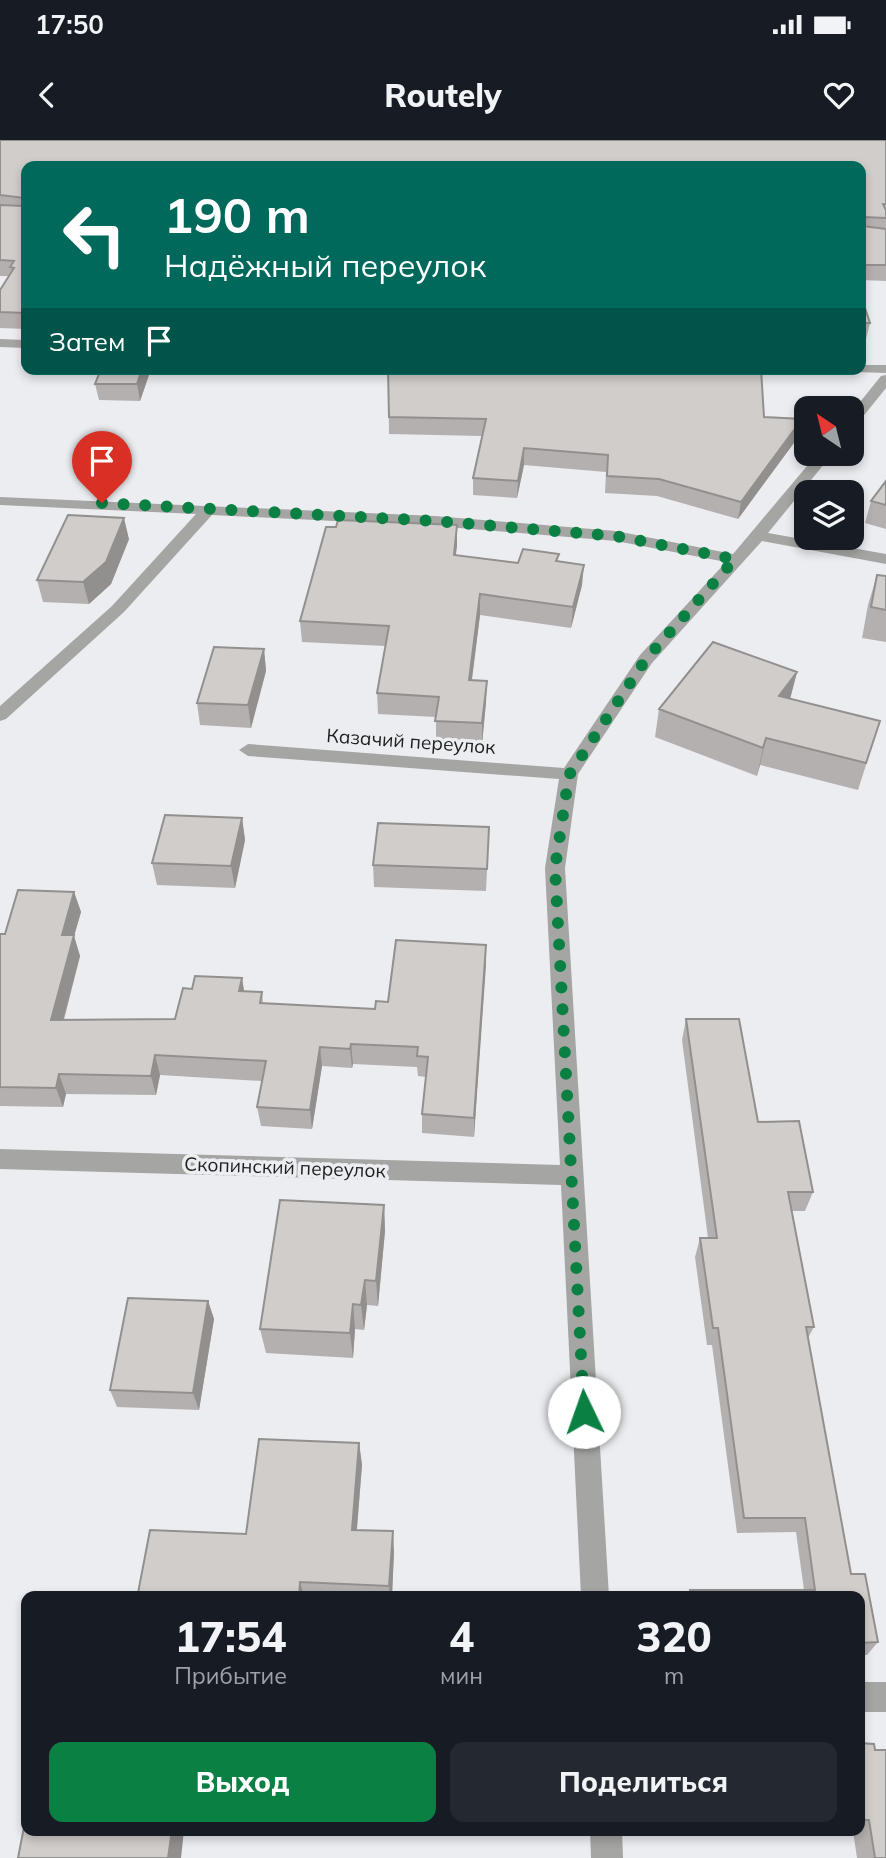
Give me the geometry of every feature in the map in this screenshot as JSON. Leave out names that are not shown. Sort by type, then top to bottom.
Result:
[{"type":"street","points":[[0,343],[21,344]]},
{"type":"street","points":[[866,369],[886,369]]},
{"type":"street","points":[[864,406],[886,379]]},
{"type":"street","points":[[595,1591],[555,868],[569,775],[646,659],[758,537],[815,466]]},
{"type":"street","points":[[0,501],[435,521],[615,536],[735,559]]},
{"type":"street","points":[[0,715],[118,609],[209,509]]},
{"type":"street","points":[[758,537],[886,559]]},
{"type":"street","name":"Казачий переулок","points":[[248,750],[569,775]]},
{"type":"street","name":"Скопинский переулок","points":[[0,1159],[570,1175]]},
{"type":"street","points":[[865,1697],[886,1697]]},
{"type":"street","points":[[606,1836],[607,1858]]},
{"type":"building","points":[[0,140],[886,140],[886,204],[883,204],[886,218],[866,217],[866,161],[21,161],[21,198],[0,195]]},
{"type":"building","points":[[0,205],[21,206],[21,313],[0,312],[0,290],[14,268],[10,267],[14,261],[0,260]]},
{"type":"building","points":[[866,226],[886,229],[886,265],[866,265]]},
{"type":"building","points":[[99,375],[140,375],[137,384],[95,384]]},
{"type":"building","points":[[388,375],[761,375],[764,417],[794,419],[794,430],[741,502],[659,479],[607,476],[608,455],[524,448],[518,481],[473,478],[486,419],[389,417]]},
{"type":"building","points":[[886,481],[886,505],[871,501]]},
{"type":"building","points":[[68,515],[124,518],[106,562],[83,582],[37,580]]},
{"type":"building","points":[[338,520],[457,525],[454,555],[518,563],[523,549],[559,554],[556,561],[584,565],[573,607],[480,594],[469,680],[487,681],[482,723],[435,721],[439,697],[377,693],[389,626],[300,621],[326,527],[336,527]]},
{"type":"building","points":[[877,575],[886,576],[886,610],[871,607]]},
{"type":"building","points":[[713,642],[797,672],[779,696],[880,721],[866,763],[766,738],[763,748],[659,709]]},
{"type":"building","points":[[214,647],[264,649],[248,705],[197,703]]},
{"type":"building","points":[[165,815],[242,818],[231,866],[152,863]]},
{"type":"building","points":[[378,823],[489,827],[487,869],[373,865]]},
{"type":"building","points":[[18,890],[74,892],[62,935],[74,935],[51,1020],[175,1019],[183,988],[192,989],[195,976],[242,978],[239,991],[262,992],[260,1003],[375,1009],[376,1001],[388,1002],[396,940],[486,945],[474,1118],[422,1114],[428,1057],[417,1056],[418,1047],[351,1044],[350,1049],[320,1047],[310,1110],[257,1107],[266,1061],[155,1055],[151,1076],[59,1074],[56,1088],[0,1087],[0,934],[5,934]]},
{"type":"building","points":[[686,1019],[739,1019],[758,1122],[799,1121],[813,1192],[788,1192],[814,1327],[806,1327],[851,1574],[865,1574],[878,1642],[865,1643],[865,1591],[690,1591],[815,1590],[805,1518],[744,1518],[718,1328],[713,1328],[700,1238],[717,1238]]},
{"type":"building","points":[[280,1200],[384,1205],[376,1281],[365,1280],[361,1305],[353,1304],[350,1333],[260,1329]]},
{"type":"building","points":[[128,1298],[208,1301],[193,1393],[110,1390]]},
{"type":"building","points":[[259,1439],[359,1443],[352,1530],[393,1531],[389,1586],[300,1582],[299,1591],[138,1591],[150,1530],[246,1534]]},
{"type":"building","points":[[865,1743],[874,1744],[875,1750],[886,1750],[886,1858],[875,1858],[869,1820],[865,1820]]},
{"type":"building","points":[[22,1836],[171,1836],[168,1858],[18,1858]]},
{"type":"route","points":[[102,503],[435,521],[615,536],[735,559],[646,659],[569,775],[555,868],[584,1412]]}]
